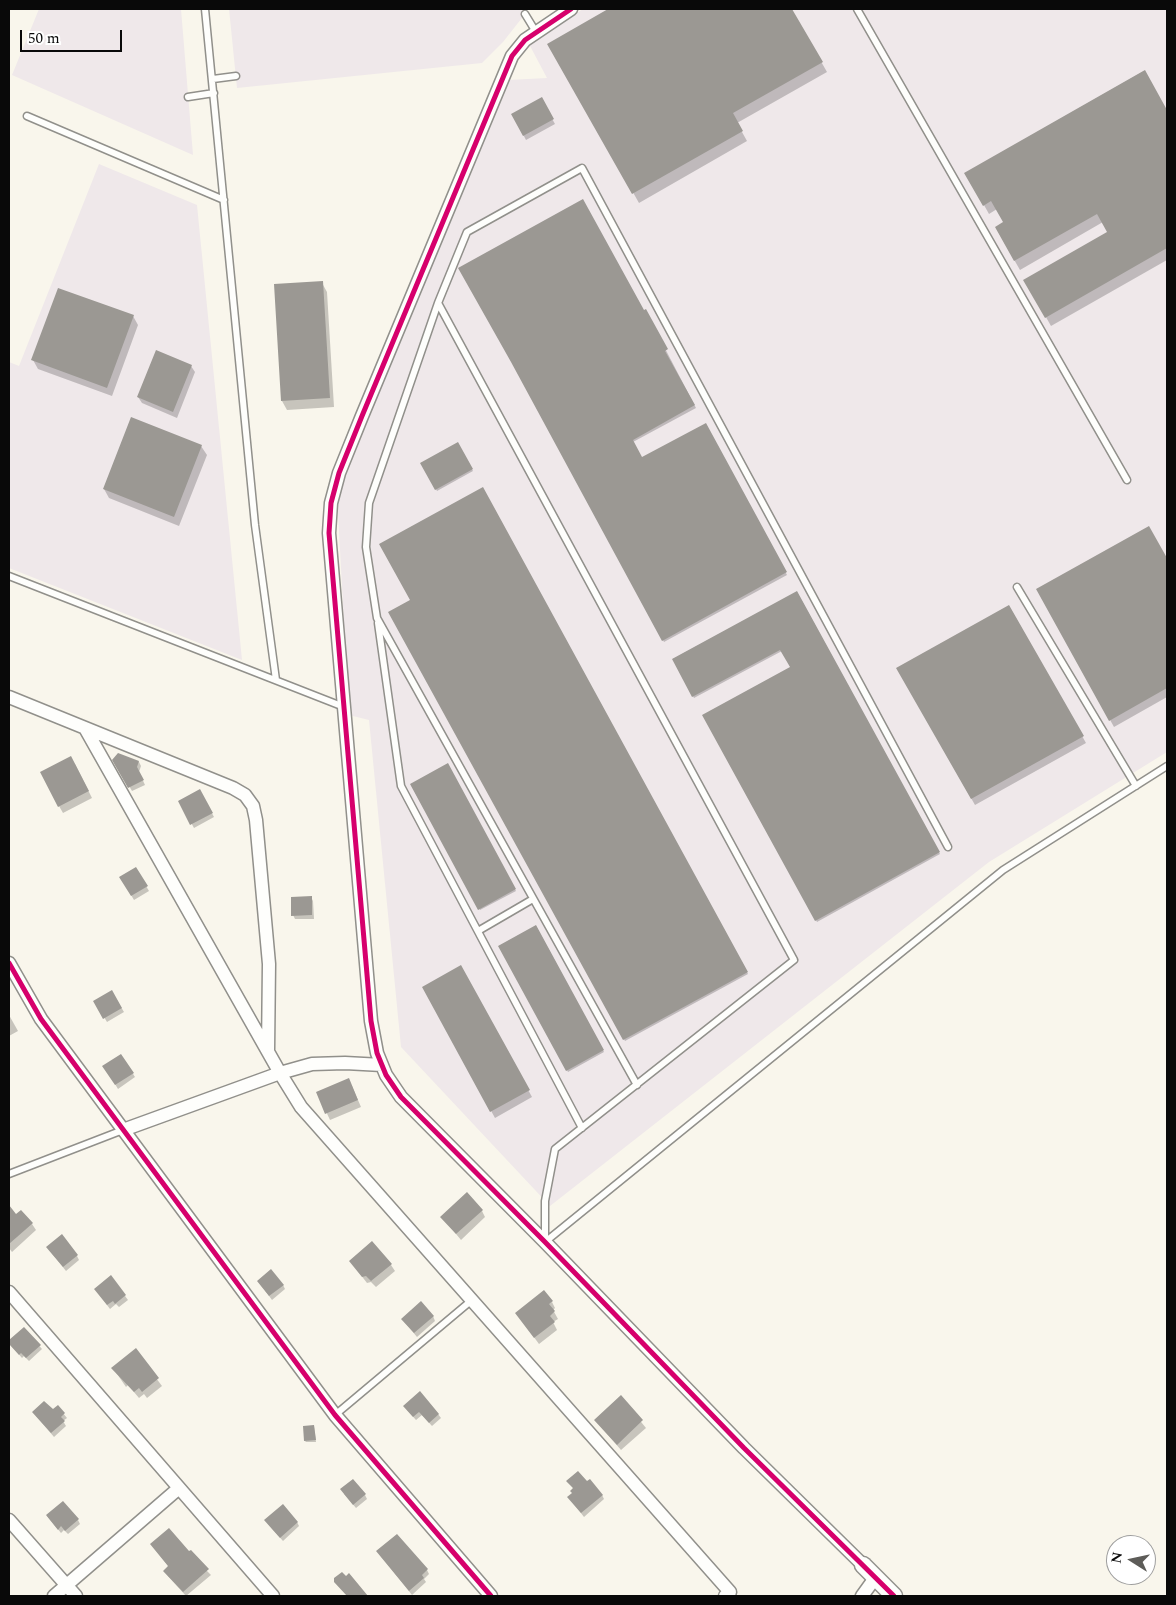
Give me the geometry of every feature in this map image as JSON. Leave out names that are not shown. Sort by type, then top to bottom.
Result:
[{"type":"street","points":[[571,9],[525,40],[512,56],[339,473],[331,503],[329,533],[371,1021],[382,1065],[386,1075],[401,1097],[545,1242],[737,1441],[894,1596]]},
{"type":"street","points":[[9,697],[245,795],[253,806],[256,820],[269,964],[268,1053]]},
{"type":"street","points":[[85,728],[268,1053],[302,1107],[730,1592],[725,1596]]},
{"type":"street","points":[[9,963],[41,1019],[335,1415],[491,1596]]},
{"type":"street","points":[[123,1130],[280,1073],[312,1064],[382,1065]]},
{"type":"street","points":[[9,1292],[273,1596]]},
{"type":"street","points":[[54,1596],[179,1488]]},
{"type":"street","points":[[9,1520],[76,1596]]},
{"type":"street","points":[[862,1596],[875,1578]]},
{"type":"lane","points":[[206,9],[255,524],[276,680]]},
{"type":"lane","points":[[857,9],[1127,480]]},
{"type":"lane","points":[[525,14],[536,32]]},
{"type":"lane","points":[[213,79],[236,76]]},
{"type":"lane","points":[[188,97],[214,94]]},
{"type":"lane","points":[[27,116],[224,200]]},
{"type":"lane","points":[[582,1128],[401,786],[366,547],[369,503],[438,303],[467,232],[582,168],[948,847]]},
{"type":"lane","points":[[438,303],[794,960],[555,1149],[545,1201],[545,1242]]},
{"type":"lane","points":[[9,576],[344,707]]},
{"type":"lane","points":[[1017,587],[1136,786]]},
{"type":"lane","points":[[377,618],[637,1085]]},
{"type":"lane","points":[[545,1242],[1003,870],[1167,766]]},
{"type":"lane","points":[[478,931],[533,899]]},
{"type":"lane","points":[[9,1174],[123,1130]]},
{"type":"lane","points":[[335,1415],[472,1300]]},
{"type":"shaded area","points":[[39,9],[181,9],[193,155],[12,75]]},
{"type":"shaded area","points":[[229,9],[529,9],[503,42],[482,63],[237,88]]},
{"type":"shaded area","points":[[583,9],[1167,9],[1167,752],[989,862],[550,1206],[401,1047],[369,720],[349,715],[337,495],[508,80],[547,78],[529,44]]},
{"type":"shaded area","points":[[99,164],[197,205],[242,660],[9,568],[9,362],[19,366]]},
{"type":"building","points":[[608,9],[792,9],[823,62],[733,113],[743,131],[632,194],[547,44]]},
{"type":"building","points":[[1145,70],[1167,110],[1167,248],[1045,318],[1023,280],[1107,232],[1097,214],[1014,261],[995,227],[1003,222],[991,201],[983,206],[964,173]]},
{"type":"building","points":[[542,97],[554,119],[523,136],[511,114]]},
{"type":"building","points":[[583,199],[644,310],[646,309],[668,349],[665,351],[695,405],[633,440],[642,457],[706,423],[787,572],[662,641],[458,268]]},
{"type":"building","points":[[323,281],[330,398],[281,401],[274,284]]},
{"type":"building","points":[[58,288],[134,315],[107,388],[31,360]]},
{"type":"building","points":[[156,350],[192,365],[173,412],[137,397]]},
{"type":"building","points":[[131,417],[202,445],[174,517],[103,489]]},
{"type":"building","points":[[458,442],[473,469],[435,490],[420,463]]},
{"type":"building","points":[[483,487],[748,972],[623,1040],[388,612],[410,600],[379,544]]},
{"type":"building","points":[[1149,526],[1167,558],[1167,688],[1109,721],[1036,589]]},
{"type":"building","points":[[797,591],[940,852],[815,921],[702,715],[790,667],[780,650],[692,697],[672,659]]},
{"type":"building","points":[[1009,605],[1084,736],[971,799],[896,668]]},
{"type":"building","points":[[118,753],[139,761],[137,767],[144,780],[128,788],[112,760]]},
{"type":"building","points":[[71,756],[89,791],[58,807],[40,772]]},
{"type":"building","points":[[448,763],[516,889],[478,910],[410,784]]},
{"type":"building","points":[[200,789],[213,813],[190,825],[178,801]]},
{"type":"building","points":[[136,867],[148,886],[131,896],[119,877]]},
{"type":"building","points":[[312,896],[312,915],[291,916],[291,897]]},
{"type":"building","points":[[536,925],[604,1050],[566,1071],[498,946]]},
{"type":"building","points":[[461,965],[530,1090],[490,1112],[422,987]]},
{"type":"building","points":[[112,990],[122,1008],[103,1019],[93,1001]]},
{"type":"building","points":[[121,1054],[134,1073],[115,1085],[102,1066]]},
{"type":"building","points":[[349,1078],[358,1100],[325,1114],[316,1092]]},
{"type":"building","points":[[467,1192],[483,1210],[456,1234],[440,1217]]},
{"type":"building","points":[[9,1205],[16,1214],[21,1210],[33,1223],[9,1244]]},
{"type":"building","points":[[62,1234],[78,1255],[63,1267],[46,1247]]},
{"type":"building","points":[[372,1241],[392,1264],[371,1281],[366,1276],[362,1277],[349,1261]]},
{"type":"building","points":[[271,1269],[284,1285],[269,1296],[257,1281]]},
{"type":"building","points":[[111,1275],[126,1295],[115,1304],[113,1301],[107,1305],[94,1289]]},
{"type":"building","points":[[544,1290],[553,1301],[549,1304],[555,1311],[550,1316],[555,1322],[534,1338],[515,1313]]},
{"type":"building","points":[[421,1301],[434,1316],[414,1333],[401,1319]]},
{"type":"building","points":[[24,1327],[41,1345],[26,1358],[21,1353],[19,1355],[9,1344],[9,1340]]},
{"type":"building","points":[[136,1348],[159,1378],[142,1392],[139,1388],[134,1392],[111,1368]]},
{"type":"building","points":[[420,1391],[439,1414],[429,1423],[419,1412],[413,1417],[403,1406]]},
{"type":"building","points":[[621,1395],[643,1420],[617,1445],[594,1420]]},
{"type":"building","points":[[44,1401],[53,1409],[58,1405],[65,1413],[61,1417],[65,1421],[51,1433],[32,1412]]},
{"type":"building","points":[[314,1425],[316,1440],[304,1441],[303,1426]]},
{"type":"building","points":[[578,1471],[587,1481],[590,1479],[603,1495],[581,1513],[567,1497],[572,1493],[570,1491],[573,1488],[566,1481]]},
{"type":"building","points":[[353,1479],[366,1494],[353,1505],[340,1489]]},
{"type":"building","points":[[63,1501],[79,1519],[65,1531],[61,1526],[58,1530],[46,1515]]},
{"type":"building","points":[[283,1504],[298,1522],[280,1538],[264,1520]]},
{"type":"building","points":[[169,1528],[189,1551],[191,1550],[209,1569],[183,1592],[163,1571],[168,1566],[150,1544]]},
{"type":"building","points":[[397,1534],[428,1569],[422,1575],[424,1578],[409,1591],[376,1551]]},
{"type":"building","points":[[342,1572],[346,1576],[349,1573],[368,1596],[347,1596],[334,1582],[334,1578]]},
{"type":"cycle path","points":[[571,9],[525,40],[512,56],[362,416],[339,473],[331,503],[329,533],[371,1021],[377,1053],[386,1075],[401,1097],[545,1242],[744,1448],[894,1596]]},
{"type":"cycle path","points":[[9,963],[41,1019],[335,1415],[491,1596]]}]
